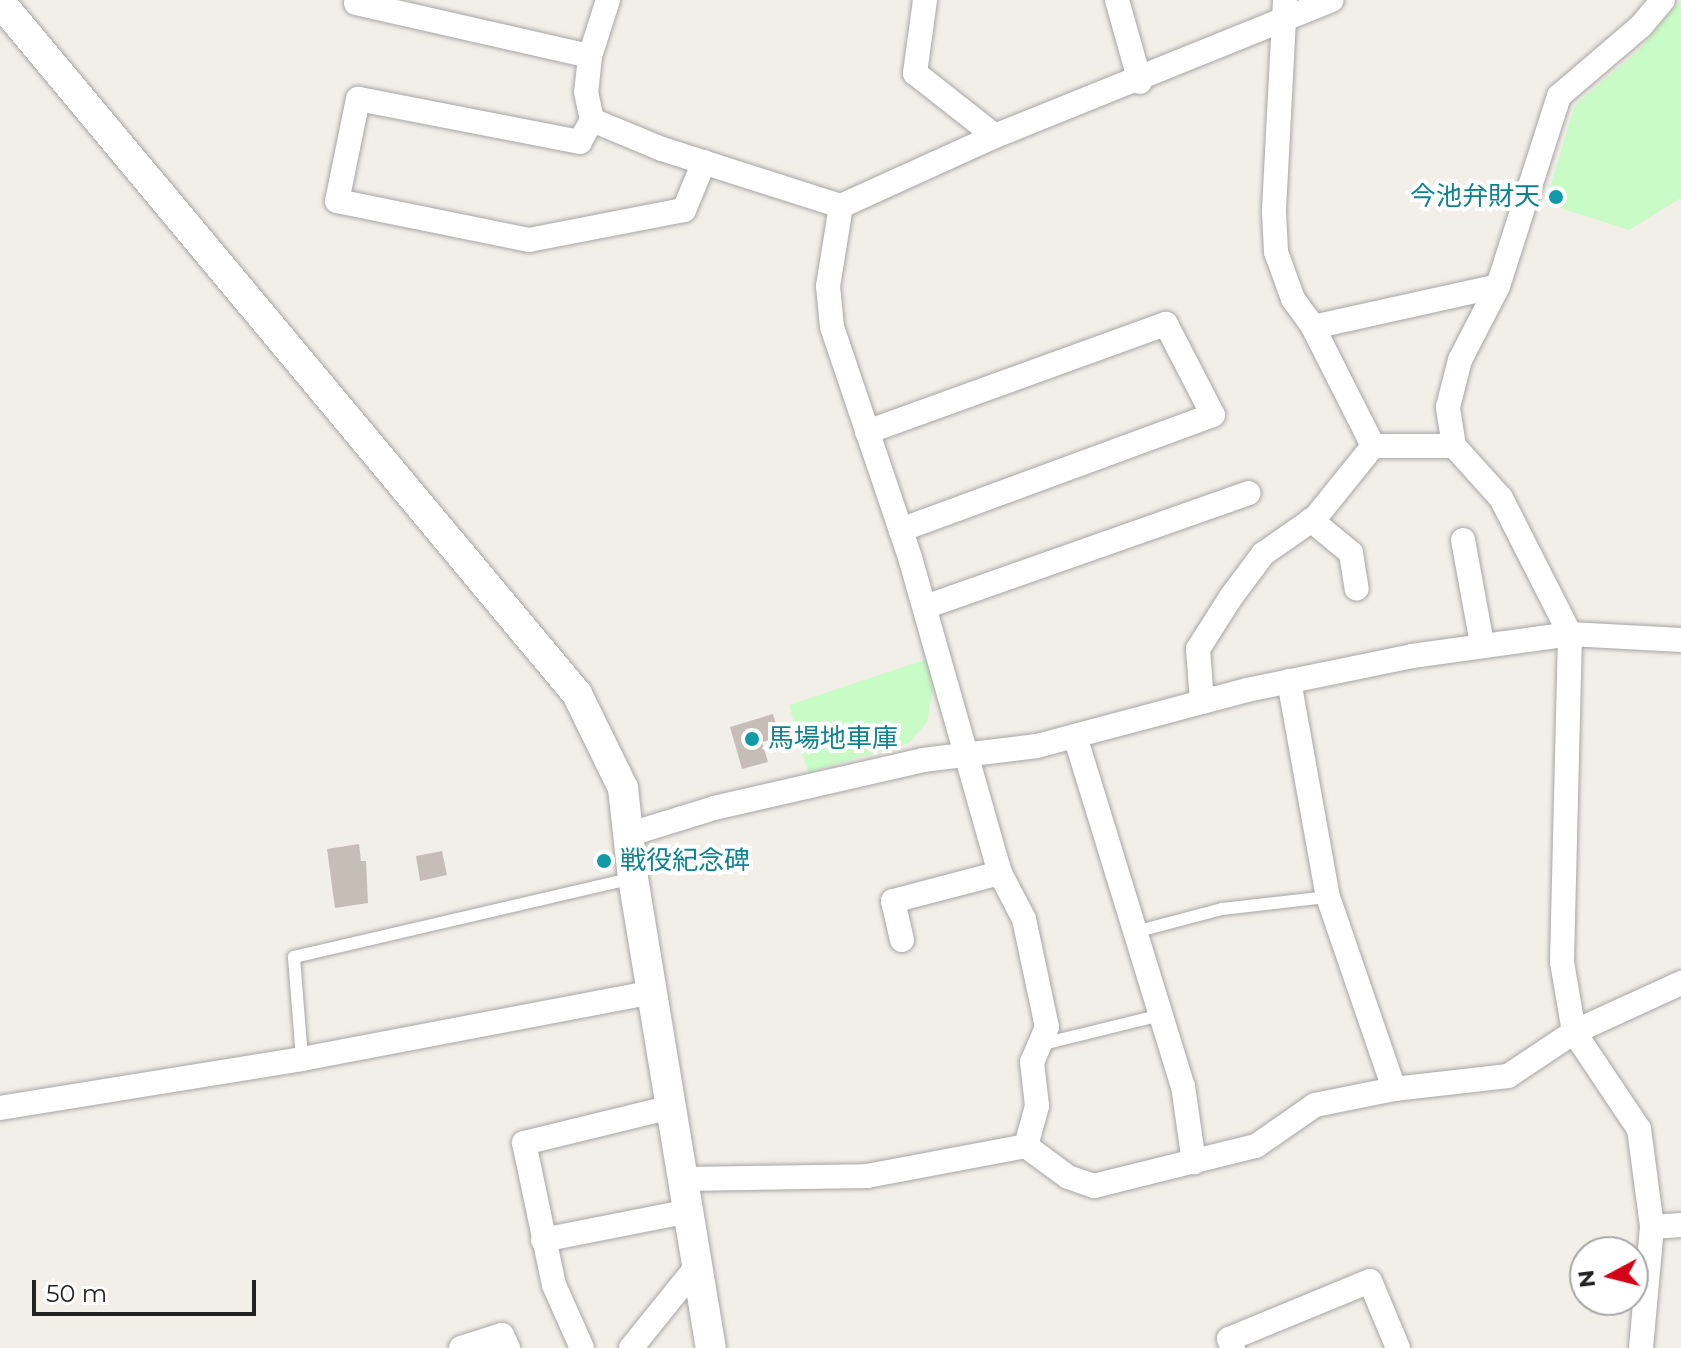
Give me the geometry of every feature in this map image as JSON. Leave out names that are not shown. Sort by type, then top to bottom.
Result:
[{"type":"street","points":[[608,0],[590,56],[586,92],[592,120],[580,142],[358,99],[337,201],[529,240],[684,210],[704,162]]},
{"type":"street","points":[[925,0],[915,73],[995,136]]},
{"type":"street","points":[[1117,0],[1140,82]]},
{"type":"street","points":[[592,120],[704,162],[841,206],[995,136],[1140,82],[1286,10],[1332,0]]},
{"type":"street","points":[[1641,1348],[1652,1227],[1639,1129],[1574,1032],[1562,962],[1570,634],[1501,498],[1454,446],[1448,407],[1460,360],[1498,286],[1559,96],[1641,26],[1663,0]]},
{"type":"street","points":[[0,2],[577,694],[623,788],[633,878],[711,1348]]},
{"type":"street","points":[[356,3],[590,56]]},
{"type":"street","points":[[1286,10],[1276,252],[1293,299],[1313,327],[1373,446]]},
{"type":"street","points":[[841,206],[832,243],[829,305],[925,607],[1000,873],[1024,919],[1047,1027],[1032,1062],[1037,1106],[1026,1146]]},
{"type":"street","points":[[1313,327],[1498,286]]},
{"type":"street","points":[[867,432],[1166,324],[1213,415],[901,530]]},
{"type":"street","points":[[1373,446],[1454,446]]},
{"type":"street","points":[[1202,702],[1198,649],[1263,554],[1311,520],[1373,446]]},
{"type":"street","points":[[925,607],[1248,493]]},
{"type":"street","points":[[1311,520],[1351,553],[1357,589]]},
{"type":"street","points":[[1463,540],[1482,644]]},
{"type":"street","points":[[627,835],[714,808],[968,754],[1075,736],[1289,681],[1482,644],[1570,634],[1681,640]]},
{"type":"street","points":[[1289,681],[1328,897],[1394,1089]]},
{"type":"street","points":[[1075,736],[1183,1086],[1194,1162]]},
{"type":"street","points":[[902,940],[893,901],[1000,873]]},
{"type":"street","points":[[684,1179],[867,1176],[1026,1146],[1068,1177],[1094,1186],[1256,1146],[1315,1105],[1394,1089],[1508,1076],[1574,1032],[1681,983]]},
{"type":"street","points":[[0,1108],[302,1059],[654,992]]},
{"type":"street","points":[[582,1348],[554,1285],[524,1143],[672,1107]]},
{"type":"street","points":[[543,1240],[689,1211]]},
{"type":"street","points":[[1652,1227],[1681,1225]]},
{"type":"street","points":[[631,1348],[698,1265]]},
{"type":"street","points":[[1233,1348],[1229,1339],[1370,1281],[1398,1348]]},
{"type":"street","points":[[461,1348],[502,1335],[508,1348]]},
{"type":"lane","points":[[302,1059],[294,957],[633,878]]},
{"type":"lane","points":[[1135,932],[1222,909],[1328,897]]},
{"type":"lane","points":[[1039,1045],[1161,1015]]},
{"type":"green space","points":[[1681,0],[1681,198],[1629,230],[1545,203],[1575,105],[1639,50]]},
{"type":"green space","points":[[927,659],[933,690],[927,722],[909,743],[808,772],[789,705]]},
{"type":"building","name":"馬場地車庫","points":[[773,714],[780,737],[762,742],[768,762],[742,769],[730,727]]},
{"type":"building","points":[[359,844],[361,861],[366,861],[368,903],[335,908],[327,849]]},
{"type":"building","points":[[442,851],[447,875],[420,881],[416,856]]},
{"type":"place","name":"今池弁財天","points":[[1556,197]]},
{"type":"place","name":"馬場地車庫","points":[[752,739]]},
{"type":"place","name":"戦役紀念碑","points":[[604,861]]}]
